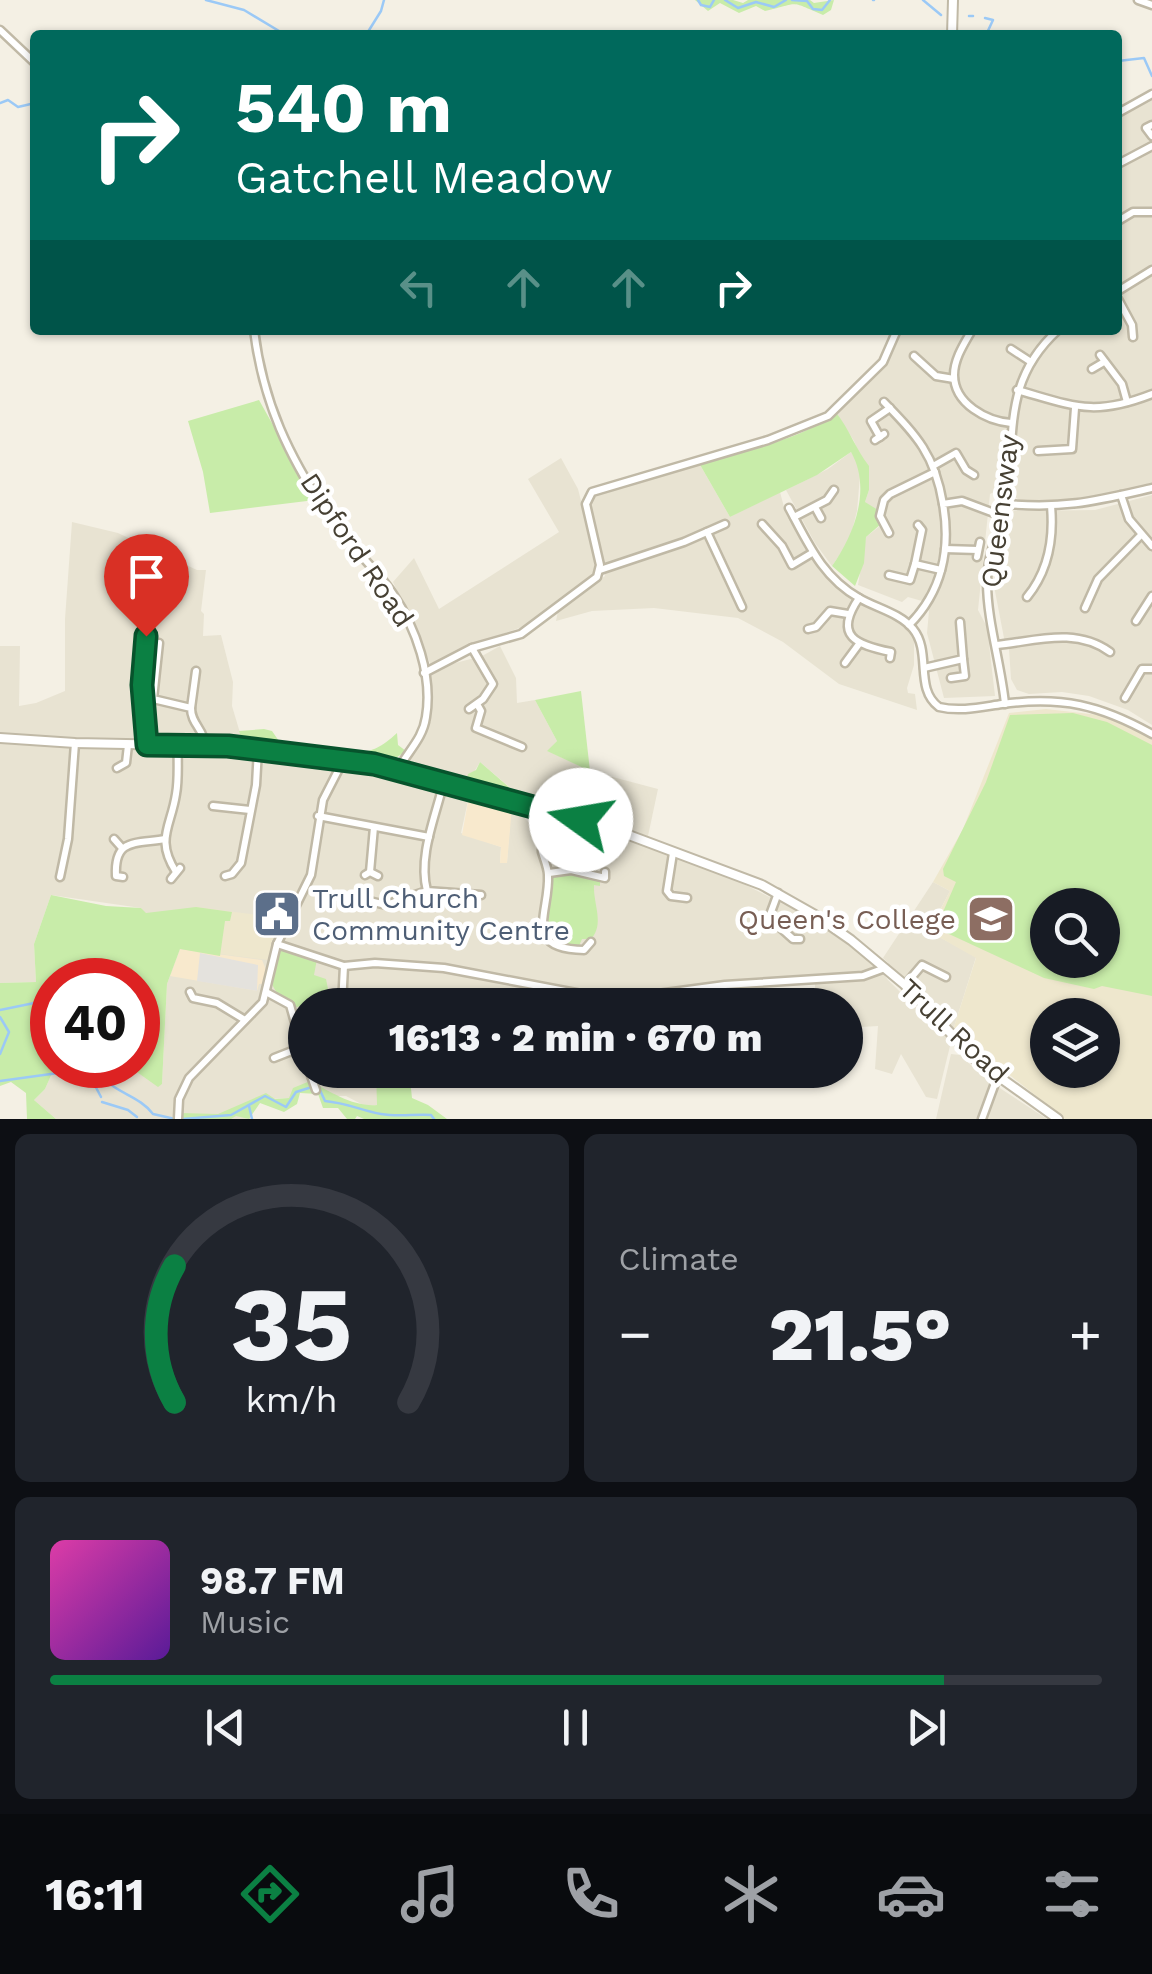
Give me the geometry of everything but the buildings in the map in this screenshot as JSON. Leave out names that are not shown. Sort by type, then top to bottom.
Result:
[{"type":"street","points":[[952,30],[953,0]]},
{"type":"street","points":[[1138,0],[1152,5]]},
{"type":"street","points":[[0,30],[30,57]]},
{"type":"street","points":[[1122,111],[1152,94]]},
{"type":"street","points":[[1146,129],[1152,136]]},
{"type":"street","points":[[1122,162],[1152,146]]},
{"type":"street","points":[[1122,219],[1133,212],[1152,212]]},
{"type":"street","points":[[1122,288],[1152,270]]},
{"type":"street","points":[[1122,306],[1132,325],[1133,337]]},
{"type":"street","name":"Dipford Road","points":[[255,335],[264,394],[284,438],[330,518],[394,594],[417,640],[424,673],[425,724],[398,770]]},
{"type":"street","points":[[600,570],[586,511],[586,499],[592,492],[818,422],[883,362],[896,335]]},
{"type":"street","points":[[969,335],[957,359],[954,379],[961,396],[993,420],[1012,422]]},
{"type":"street","name":"Queensway","points":[[1005,704],[987,577],[989,558],[1005,504],[1017,390],[1031,362],[1054,335]]},
{"type":"street","points":[[1011,349],[1031,362]]},
{"type":"street","points":[[919,358],[936,376],[954,379]]},
{"type":"street","points":[[1092,368],[1102,359],[1122,384],[1127,402]]},
{"type":"street","points":[[1017,390],[1075,408],[1099,408],[1152,394]]},
{"type":"street","points":[[879,437],[870,418],[887,405],[920,438],[934,469],[943,504],[945,549],[941,570],[929,602],[910,625]]},
{"type":"street","points":[[1044,462],[1041,450],[1076,449],[1075,408]]},
{"type":"street","points":[[884,530],[880,512],[893,489],[934,469],[955,450],[966,470],[974,475]]},
{"type":"street","points":[[1005,504],[1085,504],[1152,488]]},
{"type":"street","points":[[1121,495],[1129,519],[1152,546]]},
{"type":"street","points":[[794,517],[832,496]]},
{"type":"street","points":[[943,504],[962,501],[1002,516]]},
{"type":"street","points":[[1032,594],[1051,548],[1052,506]]},
{"type":"street","points":[[815,507],[821,518]]},
{"type":"street","points":[[788,508],[827,573],[859,598],[910,625],[922,646],[927,691],[940,706],[965,709],[1039,701],[1100,708],[1152,734]]},
{"type":"street","points":[[889,575],[913,581],[922,530],[918,522]]},
{"type":"street","points":[[424,673],[472,648],[521,634],[593,581],[600,570],[725,524]]},
{"type":"street","points":[[774,525],[764,528],[782,546],[793,568],[812,553]]},
{"type":"street","points":[[707,532],[742,607]]},
{"type":"street","points":[[1089,604],[1098,579],[1141,534]]},
{"type":"street","points":[[945,549],[978,550]]},
{"type":"street","points":[[914,564],[941,570]]},
{"type":"street","points":[[1140,618],[1152,596]]},
{"type":"street","points":[[859,598],[848,614],[849,633],[860,644],[891,652]]},
{"type":"street","points":[[814,630],[830,611],[848,614]]},
{"type":"street","points":[[951,678],[968,676],[960,622]]},
{"type":"street","points":[[147,745],[142,685],[148,633]]},
{"type":"street","points":[[997,645],[1063,636],[1080,638],[1110,652]]},
{"type":"street","points":[[158,643],[153,699],[191,708]]},
{"type":"street","points":[[845,663],[860,644]]},
{"type":"street","points":[[472,648],[492,684],[473,707],[481,711],[475,730],[522,747]]},
{"type":"street","points":[[924,668],[963,659]]},
{"type":"street","points":[[1125,691],[1142,669],[1152,668]]},
{"type":"street","points":[[196,671],[192,721],[203,734],[205,745]]},
{"type":"street","name":"Trull Road","points":[[0,738],[205,745],[343,761],[398,770],[610,828],[778,893],[851,940],[904,985],[967,1052],[1058,1119]]},
{"type":"street","points":[[60,877],[68,839],[75,743]]},
{"type":"street","points":[[176,873],[165,839],[166,821],[176,798],[178,744]]},
{"type":"street","points":[[120,770],[128,759],[128,745]]},
{"type":"street","points":[[230,877],[241,863],[256,785],[258,749]]},
{"type":"street","points":[[178,1117],[179,1099],[189,1078],[262,1002],[277,944],[307,886],[322,800],[343,761]]},
{"type":"street","points":[[427,892],[429,838],[443,785]]},
{"type":"street","points":[[213,806],[250,810]]},
{"type":"street","points":[[545,811],[542,840],[548,874],[540,918],[546,937],[560,947],[576,950],[584,950],[592,942]]},
{"type":"street","points":[[318,816],[429,838]]},
{"type":"street","points":[[374,827],[367,874],[378,876]]},
{"type":"street","points":[[114,839],[122,848]]},
{"type":"street","points":[[116,876],[116,860],[122,848],[165,839]]},
{"type":"street","points":[[672,852],[667,891],[670,896],[687,898]]},
{"type":"street","points":[[548,874],[571,870],[604,878]]},
{"type":"street","points":[[366,903],[386,904],[427,892],[477,896]]},
{"type":"street","points":[[778,893],[772,921],[795,941]]},
{"type":"street","points":[[277,944],[344,966],[375,963],[444,968],[613,1000],[725,984],[863,976],[886,968]]},
{"type":"street","points":[[904,985],[921,962],[946,977]]},
{"type":"street","points":[[343,988],[344,966]]},
{"type":"street","points":[[190,992],[193,998],[217,1003],[245,1020]]},
{"type":"street","points":[[266,992],[288,1004]]},
{"type":"street","points":[[274,1058],[288,1052]]},
{"type":"street","points":[[982,1119],[998,1075]]},
{"type":"shaded area","points":[[1152,98],[1152,484],[1080,501],[1031,502],[998,490],[990,494],[978,610],[987,627],[995,696],[944,698],[927,633],[929,611],[922,601],[908,597],[902,602],[858,585],[866,537],[880,526],[865,502],[868,476],[854,441],[835,411],[884,366],[900,335],[1122,335],[1122,115]]},
{"type":"shaded area","points":[[851,452],[859,465],[857,511],[850,539],[832,566],[786,490],[828,469]]},
{"type":"shaded area","points":[[561,458],[578,489],[597,564],[595,572],[525,626],[466,647],[431,665],[393,582],[414,558],[439,609],[559,532],[528,479]]},
{"type":"shaded area","points":[[699,463],[730,517],[780,492],[805,549],[827,576],[863,605],[909,630],[914,639],[914,665],[907,688],[908,693],[915,694],[917,710],[839,684],[783,642],[738,618],[654,608],[592,611],[556,621],[558,611],[605,576],[590,511],[593,495]]},
{"type":"shaded area","points":[[1152,495],[1152,725],[1128,710],[1089,696],[1017,690],[1011,679],[1009,649],[994,586],[998,549],[1010,516],[1014,511],[1095,510]]},
{"type":"shaded area","points":[[72,522],[118,533],[197,570],[206,570],[201,611],[203,636],[221,635],[233,682],[232,706],[243,743],[194,737],[111,740],[0,734],[0,646],[20,646],[19,706],[65,691]]},
{"type":"shaded area","points":[[500,646],[516,678],[517,703],[535,700],[557,741],[548,751],[590,771],[658,789],[648,836],[587,815],[526,801],[480,762],[465,787],[420,774],[408,766],[407,761],[431,721],[429,681],[433,672]]},
{"type":"shaded area","name":"Queen's College","points":[[1046,709],[1108,716],[1152,739],[1152,1119],[1065,1119],[953,1030],[976,958],[932,933],[950,891],[933,882],[963,829],[1009,713]]},
{"type":"shaded area","points":[[0,742],[94,749],[211,749],[382,771],[469,796],[461,833],[501,847],[500,862],[507,862],[511,810],[521,814],[536,831],[550,833],[570,822],[585,825],[734,879],[830,928],[874,962],[951,1042],[937,1099],[926,1097],[901,1054],[892,1074],[875,1069],[878,1026],[863,1027],[863,988],[815,988],[815,982],[742,988],[288,988],[288,1088],[301,1088],[289,1098],[250,1100],[250,1119],[56,1119],[34,1100],[45,1088],[160,1088],[167,984],[196,908],[148,919],[141,908],[51,895],[34,944],[35,958],[30,958],[30,982],[0,983]]},
{"type":"shaded area","points":[[469,796],[512,807],[507,863],[500,863],[501,847],[462,835]]},
{"type":"shaded area","points":[[933,882],[950,891],[931,927],[932,933],[976,957],[953,1030],[883,958]]},
{"type":"shaded area","points":[[196,907],[265,916],[273,937],[268,960],[180,949]]},
{"type":"shaded area","points":[[180,949],[262,960],[267,972],[265,984],[259,984],[257,991],[170,976]]},
{"type":"shaded area","points":[[200,953],[258,965],[257,991],[197,981]]},
{"type":"shaded area","points":[[951,1054],[960,1055],[986,1079],[1047,1119],[936,1119]]},
{"type":"shaded area","points":[[321,1088],[377,1088],[378,1105],[365,1106],[346,1096],[333,1096]]},
{"type":"green space","points":[[695,0],[834,0],[831,10],[823,15],[794,4],[765,11],[756,6],[739,13],[720,3],[708,11]]},
{"type":"green space","points":[[259,400],[315,500],[210,513],[188,421]]},
{"type":"green space","points":[[835,411],[869,466],[865,502],[878,510],[881,524],[866,537],[864,563],[855,586],[832,566],[858,511],[860,481],[851,452],[817,475],[730,517],[699,463],[791,437]]},
{"type":"green space","points":[[581,691],[590,771],[547,751],[557,741],[535,700]]},
{"type":"green space","points":[[1073,713],[1107,722],[1152,745],[1152,996],[1044,978],[1120,978],[1120,888],[1030,888],[1030,972],[936,928],[956,882],[944,876],[943,869],[986,782],[1010,715]]},
{"type":"green space","points":[[239,731],[272,731],[281,744],[361,751],[378,747],[397,733],[398,745],[406,751],[390,762],[243,743]]},
{"type":"green space","points":[[480,762],[526,802],[465,787],[468,774]]},
{"type":"green space","points":[[572,872],[600,880],[600,886],[594,885],[597,927],[591,939],[582,939],[578,948],[554,941],[544,928],[551,877]]},
{"type":"green space","points":[[51,895],[106,906],[141,908],[146,913],[196,907],[232,912],[230,921],[225,921],[220,956],[180,949],[167,984],[160,1086],[160,958],[35,958],[34,944]]},
{"type":"green space","points":[[281,949],[317,959],[314,975],[326,979],[328,988],[288,988],[288,1004],[274,988],[272,967]]},
{"type":"green space","points":[[30,982],[30,1088],[45,1088],[34,1100],[56,1119],[27,1119],[26,1093],[11,1082],[0,1086],[0,983]]},
{"type":"green space","points":[[293,1088],[323,1088],[351,1101],[377,1105],[377,1088],[411,1088],[412,1098],[447,1119],[347,1119],[338,1108],[323,1108],[318,1094],[300,1093],[297,1104],[284,1112],[260,1103],[249,1119],[181,1119],[180,1113],[218,1114],[266,1093],[275,1099],[289,1098]]},
{"type":"waterway","points":[[206,0],[244,10],[277,30]]},
{"type":"waterway","points":[[369,30],[384,0]]},
{"type":"waterway","points":[[698,0],[710,7],[714,0]]},
{"type":"waterway","points":[[725,0],[738,8],[756,2],[774,7],[786,0]]},
{"type":"waterway","points":[[792,0],[807,1],[813,9],[822,10],[830,0]]},
{"type":"waterway","points":[[923,0],[941,15]]},
{"type":"waterway","points":[[985,18],[993,20],[988,30]]},
{"type":"waterway","points":[[1122,61],[1144,58],[1152,76]]},
{"type":"waterway","points":[[0,103],[8,100],[18,107],[30,104]]},
{"type":"waterway","points":[[0,1010],[30,1004]]},
{"type":"waterway","points":[[0,1017],[9,1032],[0,1054]]},
{"type":"waterway","points":[[0,1081],[80,1070],[89,1074],[101,1097]]},
{"type":"waterway","points":[[116,1088],[153,1114],[175,1119]]},
{"type":"waterway","points":[[183,1119],[231,1115],[265,1096],[286,1107],[296,1092],[309,1088]]},
{"type":"waterway","points":[[319,1088],[325,1101],[381,1114],[431,1115],[434,1119]]},
{"type":"waterway","points":[[102,1102],[137,1117]]},
{"type":"waterway","points":[[249,1106],[252,1119]]},
{"type":"place","name":"Trull Church Community Centre","points":[[277,914]]},
{"type":"place","name":"Queen's College","points":[[991,919]]},
{"type":"route","points":[[146,636],[148,649],[142,685],[147,745],[228,746],[387,766],[430,782],[581,820]]}]
